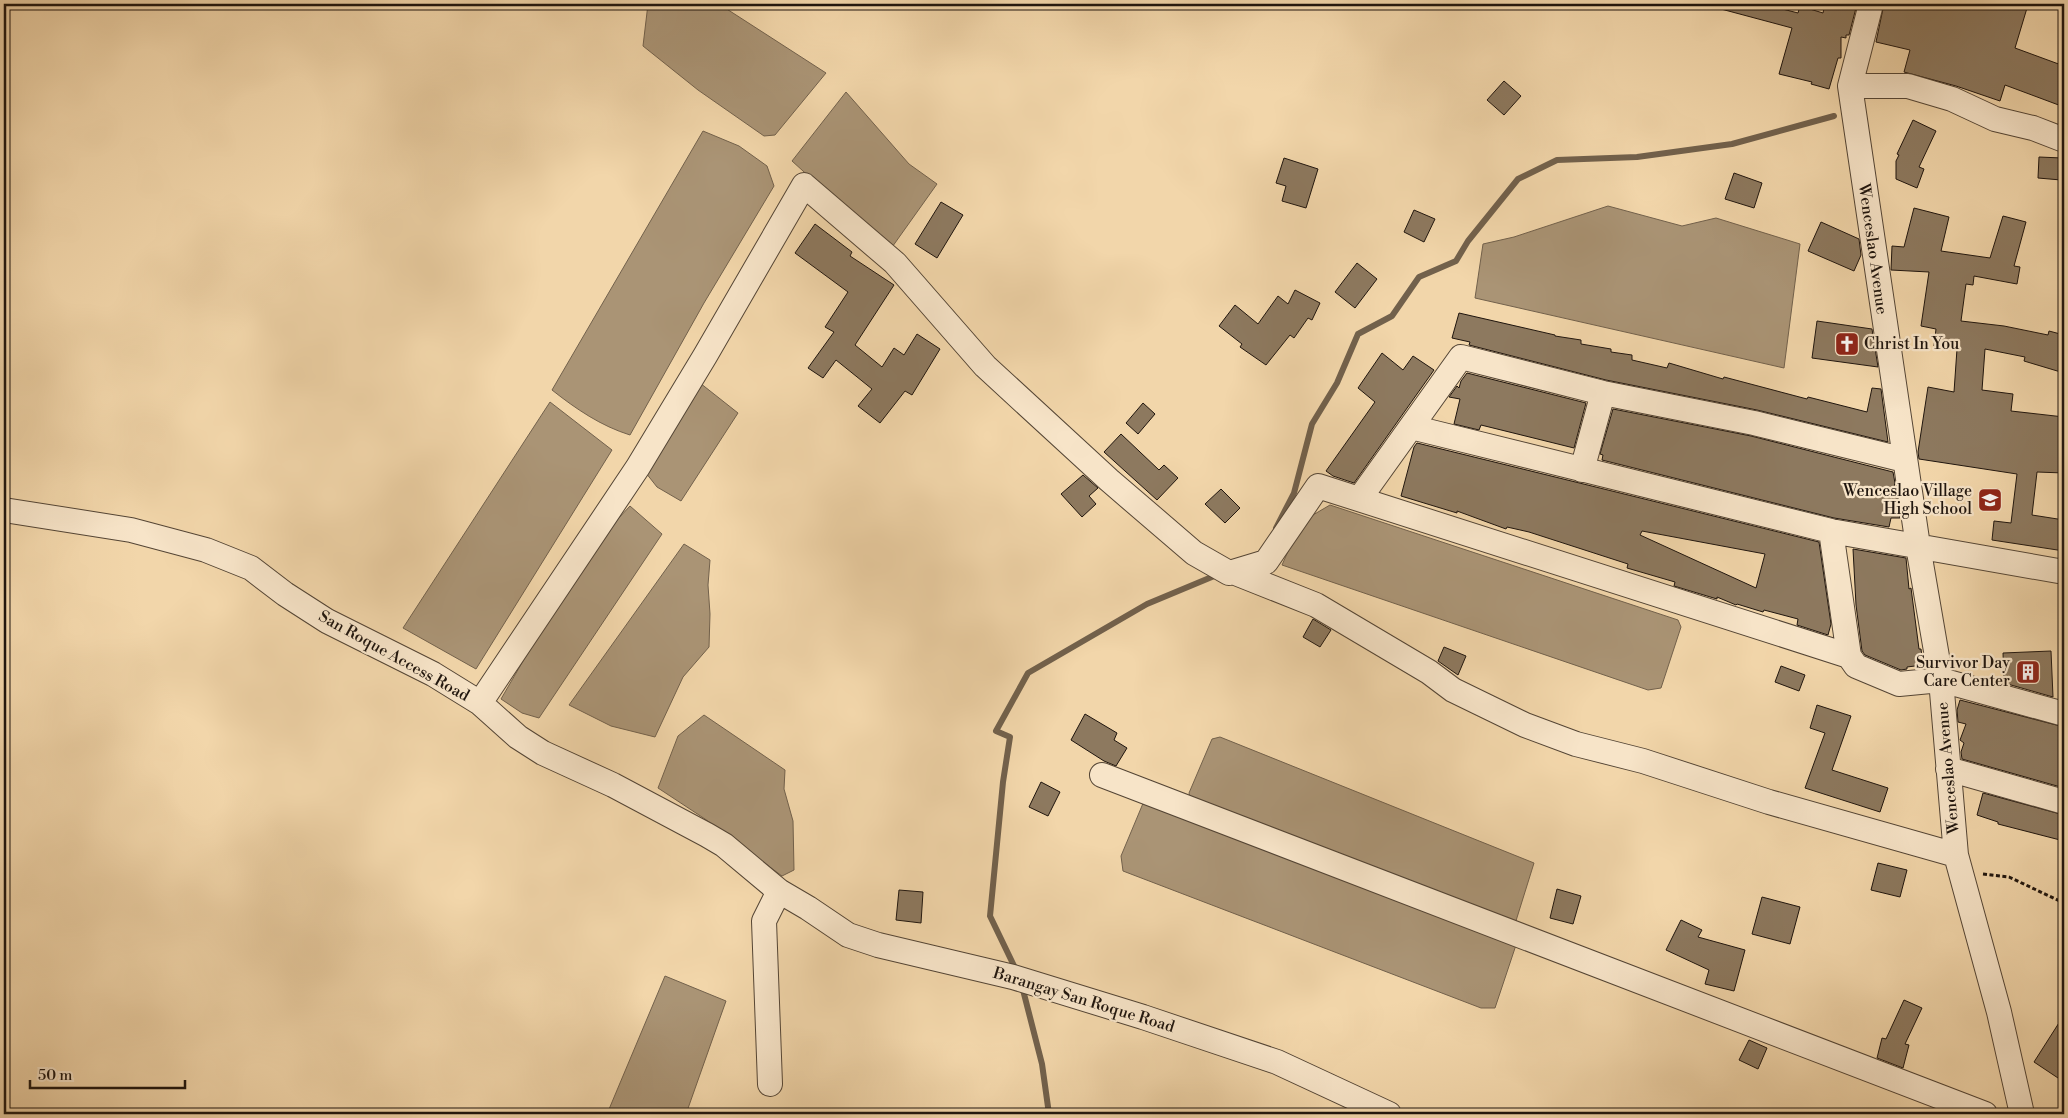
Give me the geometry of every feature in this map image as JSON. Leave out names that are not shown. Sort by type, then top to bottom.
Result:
[{"type":"street","name":"Wenceslao Avenue","points":[[1870,4],[1850,86],[1918,546],[1940,680],[1958,864],[1998,1012],[2022,1114]]},
{"type":"street","points":[[1850,86],[1908,86],[1952,99],[1995,119],[2033,128],[2064,140]]},
{"type":"street","points":[[480,703],[638,467],[706,356],[804,184],[895,262],[985,366],[1109,480],[1194,553],[1229,573],[1266,562],[1318,486],[1849,656]]},
{"type":"street","points":[[1360,498],[1461,357],[1603,393],[1754,423],[1905,460]]},
{"type":"street","points":[[1582,470],[1603,393]]},
{"type":"street","points":[[1411,427],[1831,531],[2064,572]]},
{"type":"street","name":"San Roque Access Road","points":[[4,510],[132,530],[206,550],[251,568],[286,594],[328,621],[433,674],[480,703],[518,737],[543,753],[612,785],[707,835],[724,846],[779,892]]},
{"type":"street","points":[[1831,531],[1849,656],[1856,666],[1899,684],[1940,680],[2064,714]]},
{"type":"street","points":[[1233,572],[1316,605],[1429,672],[1453,690],[1525,725],[1576,744],[1644,761],[1958,864]]},
{"type":"street","points":[[1948,769],[2064,802]]},
{"type":"street","points":[[1102,775],[1985,1114]]},
{"type":"street","points":[[770,1084],[764,921],[779,892]]},
{"type":"street","name":"Barangay San Roque Road","points":[[779,892],[808,908],[848,935],[878,945],[1013,977],[1143,1017],[1277,1062],[1389,1114]]},
{"type":"path","points":[[1958,864],[2009,877],[2064,903]]},
{"type":"shaded area","points":[[648,4],[719,4],[826,73],[775,135],[764,136],[698,90],[643,46]]},
{"type":"shaded area","points":[[846,92],[909,164],[937,184],[890,250],[792,161]]},
{"type":"shaded area","points":[[703,131],[739,146],[767,166],[774,186],[704,303],[630,435],[609,427],[589,416],[552,390]]},
{"type":"shaded area","points":[[1608,206],[1682,226],[1716,218],[1800,244],[1784,368],[1475,298],[1483,244],[1514,237]]},
{"type":"shaded area","points":[[700,383],[738,413],[681,501],[657,487],[646,473]]},
{"type":"shaded area","points":[[550,402],[612,450],[476,669],[403,628]]},
{"type":"shaded area","points":[[1330,505],[1678,620],[1681,627],[1661,688],[1648,690],[1282,565],[1301,522]]},
{"type":"shaded area","points":[[630,506],[662,534],[539,718],[522,713],[501,699],[548,618],[617,520]]},
{"type":"shaded area","points":[[684,544],[710,560],[708,585],[710,614],[709,647],[683,677],[655,737],[611,726],[569,705]]},
{"type":"shaded area","points":[[704,715],[785,770],[784,789],[793,821],[794,870],[782,876],[705,819],[658,788],[678,736]]},
{"type":"shaded area","points":[[1220,737],[1534,863],[1515,924],[1191,802],[1189,793],[1212,739]]},
{"type":"shaded area","points":[[1144,801],[1516,945],[1495,1008],[1481,1008],[1123,871],[1121,856]]},
{"type":"shaded area","points":[[665,976],[726,1001],[686,1114],[607,1114]]},
{"type":"building","points":[[1722,4],[1763,4],[1798,13],[1800,6],[1823,13],[1825,4],[1857,4],[1849,35],[1846,35],[1846,38],[1841,37],[1841,58],[1838,58],[1829,89],[1811,84],[1812,82],[1779,74],[1792,28],[1721,9]]},
{"type":"building","points":[[1884,4],[2011,4],[2027,8],[2015,48],[2064,66],[2064,107],[2005,85],[2000,101],[1956,86],[1904,72],[1910,50],[1876,42]]},
{"type":"building","points":[[1504,81],[1521,96],[1504,115],[1487,100]]},
{"type":"building","points":[[1913,120],[1936,131],[1919,167],[1924,169],[1917,188],[1896,179],[1896,161],[1899,155],[1897,154]]},
{"type":"building","points":[[2039,157],[2062,158],[2061,180],[2038,178]]},
{"type":"building","points":[[1284,158],[1318,169],[1306,208],[1282,201],[1286,186],[1276,183]]},
{"type":"building","points":[[1734,173],[1762,183],[1754,208],[1725,199]]},
{"type":"building","points":[[941,202],[963,215],[937,258],[915,244]]},
{"type":"building","points":[[1914,208],[1949,217],[1941,251],[1990,258],[2003,216],[2026,222],[2014,266],[2020,267],[2017,284],[1974,276],[1973,285],[1966,284],[1961,321],[2004,326],[2048,335],[2049,331],[2064,335],[2064,373],[2024,361],[2025,357],[1985,349],[1982,390],[2013,394],[2011,411],[2064,417],[2064,473],[2037,472],[2032,515],[2064,520],[2064,551],[1992,540],[1994,521],[2011,523],[2017,474],[1919,459],[1918,452],[1928,387],[1954,392],[1957,349],[1934,346],[1936,329],[1921,326],[1929,272],[1891,270],[1892,246],[1904,247]]},
{"type":"building","points":[[1414,210],[1435,219],[1424,242],[1404,232]]},
{"type":"building","points":[[1821,222],[1859,239],[1861,255],[1854,271],[1808,251]]},
{"type":"building","points":[[815,224],[852,252],[850,256],[894,285],[855,345],[882,367],[894,348],[904,355],[917,334],[940,349],[912,395],[905,391],[880,423],[858,406],[872,389],[836,360],[823,378],[808,368],[834,332],[825,327],[848,292],[795,253]]},
{"type":"building","points":[[1357,263],[1377,279],[1355,308],[1335,292]]},
{"type":"building","points":[[1295,290],[1320,303],[1312,320],[1308,318],[1294,338],[1290,335],[1266,365],[1240,347],[1242,344],[1219,326],[1235,305],[1258,324],[1278,296],[1288,304]]},
{"type":"building","points":[[1459,313],[1555,336],[1581,340],[1581,344],[1632,355],[1632,360],[1667,368],[1669,363],[1723,379],[1724,377],[1807,399],[1808,397],[1867,412],[1872,388],[1881,389],[1888,442],[1757,410],[1606,380],[1469,345],[1470,342],[1452,338]]},
{"type":"building","name":"Christ In You","points":[[1817,321],[1872,329],[1878,367],[1812,358]]},
{"type":"building","points":[[1382,353],[1403,370],[1413,356],[1434,370],[1354,483],[1333,476],[1326,471],[1375,402],[1358,388]]},
{"type":"building","points":[[1467,373],[1586,403],[1574,448],[1481,425],[1479,430],[1454,424],[1460,399],[1449,397],[1457,386],[1459,388],[1461,381]]},
{"type":"building","points":[[1143,403],[1155,414],[1138,434],[1126,423]]},
{"type":"building","points":[[1613,409],[1751,436],[1893,472],[1895,483],[1891,497],[1897,497],[1900,518],[1891,518],[1889,527],[1834,518],[1602,460],[1603,455],[1600,454]]},
{"type":"building","points":[[1121,434],[1159,470],[1164,465],[1178,478],[1157,500],[1104,452]]},
{"type":"building","points":[[1417,443],[1819,542],[1831,624],[1828,635],[1797,625],[1798,619],[1736,605],[1717,597],[1717,599],[1674,586],[1675,582],[1627,568],[1628,564],[1529,532],[1507,527],[1506,529],[1457,511],[1457,513],[1401,496],[1414,447]],"holes":[[[1642,531],[1765,554],[1756,588],[1640,535]]]},
{"type":"building","points":[[1083,475],[1098,488],[1089,496],[1096,504],[1082,517],[1061,494]]},
{"type":"building","points":[[1221,489],[1240,508],[1225,523],[1205,504]]},
{"type":"building","points":[[1853,549],[1906,558],[1909,589],[1911,588],[1923,665],[1907,667],[1907,669],[1901,670],[1865,655],[1862,651],[1856,605]]},
{"type":"building","points":[[1313,619],[1331,630],[1320,647],[1303,637]]},
{"type":"building","points":[[1444,647],[1466,656],[1458,675],[1438,661]]},
{"type":"building","name":"Survivor Day Care Center","points":[[2051,651],[2053,697],[2004,683],[2003,653]]},
{"type":"building","points":[[1781,666],[1805,675],[1799,691],[1775,682]]},
{"type":"building","points":[[1960,700],[2064,727],[2064,788],[1962,759],[1961,752],[1964,743],[1960,740],[1966,724],[1958,722],[1957,710]]},
{"type":"building","points":[[1817,705],[1851,716],[1832,770],[1888,788],[1880,812],[1805,788],[1825,733],[1810,728]]},
{"type":"building","points":[[1085,714],[1117,733],[1114,740],[1127,748],[1116,766],[1104,761],[1071,740]]},
{"type":"building","points":[[1041,782],[1060,792],[1048,816],[1029,807]]},
{"type":"building","points":[[1983,793],[2064,815],[2064,841],[1998,824],[1998,822],[1977,815]]},
{"type":"building","points":[[1878,863],[1907,870],[1900,897],[1871,890]]},
{"type":"building","points":[[1557,889],[1581,896],[1573,924],[1550,918]]},
{"type":"building","points":[[899,890],[923,892],[921,923],[896,920]]},
{"type":"building","points":[[1762,897],[1800,907],[1790,944],[1752,934]]},
{"type":"building","points":[[1681,920],[1702,930],[1698,937],[1745,950],[1734,991],[1705,984],[1709,970],[1666,950]]},
{"type":"building","points":[[1904,1000],[1922,1008],[1905,1044],[1909,1045],[1903,1068],[1877,1058],[1882,1038],[1886,1039]]},
{"type":"building","points":[[2064,1015],[2064,1082],[2034,1062]]},
{"type":"building","points":[[1749,1040],[1767,1048],[1758,1069],[1739,1060]]},
{"type":"waterway","points":[[1276,528],[1294,493],[1312,424],[1337,383],[1358,334],[1392,316],[1419,277],[1456,261],[1468,241],[1518,179],[1557,160],[1637,157],[1732,144],[1834,116]]},
{"type":"waterway","points":[[1017,972],[990,916],[1003,782],[1010,737],[996,731],[1028,673],[1147,604],[1219,574]]},
{"type":"waterway","points":[[1022,986],[1042,1064],[1049,1114]]},
{"type":"place","name":"Christ In You","points":[[1847,344]]},
{"type":"place","name":"Wenceslao Village High School","points":[[1990,500]]},
{"type":"place","name":"Survivor Day Care Center","points":[[2028,672]]}]
